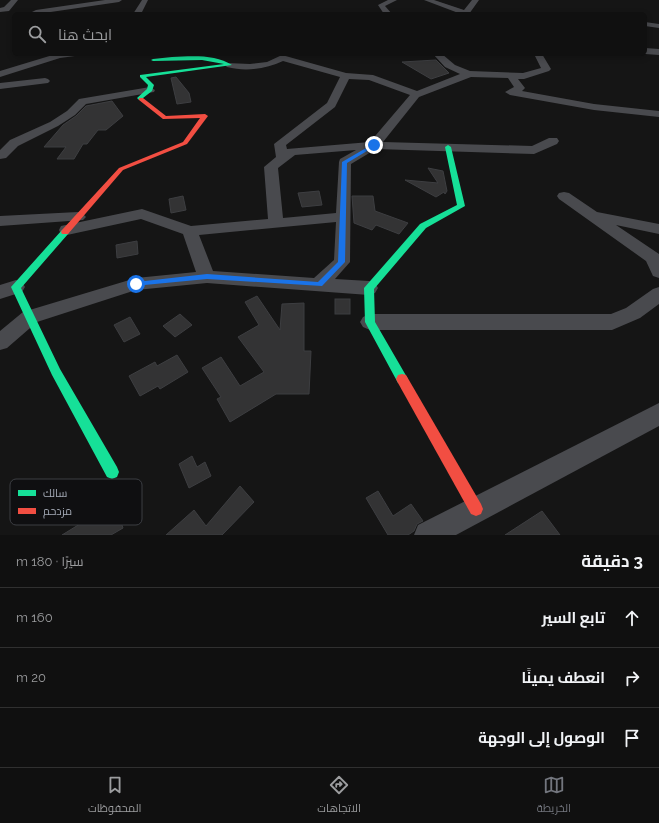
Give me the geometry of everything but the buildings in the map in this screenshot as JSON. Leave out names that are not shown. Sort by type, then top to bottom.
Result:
[{"type":"street","points":[[0,10],[6,9],[15,0]]},
{"type":"street","points":[[36,12],[119,0]]},
{"type":"street","points":[[386,12],[381,5],[391,0]]},
{"type":"street","points":[[427,0],[463,12]]},
{"type":"street","points":[[467,12],[476,0]]},
{"type":"street","points":[[137,12],[139,2]]},
{"type":"street","points":[[647,51],[659,52]]},
{"type":"street","points":[[0,74],[59,56]]},
{"type":"street","points":[[439,56],[454,70],[470,74],[510,76],[524,76],[546,69],[539,56]]},
{"type":"street","points":[[112,472],[56,372],[30,317],[8,290],[67,230],[121,169],[185,143],[206,116],[165,118],[140,98],[150,90],[151,85],[142,76],[230,65],[250,67],[269,64],[282,58],[346,76],[370,77],[417,94]]},
{"type":"street","points":[[153,60],[211,60],[225,62],[230,65]]},
{"type":"street","points":[[320,284],[342,262],[345,162],[374,145],[417,94],[470,74]]},
{"type":"street","points":[[284,158],[280,144],[331,105],[346,76]]},
{"type":"street","points":[[510,76],[520,88],[510,92],[594,107],[659,114]]},
{"type":"street","points":[[0,86],[45,81]]},
{"type":"street","points":[[0,156],[14,142],[54,124],[71,113],[83,101],[150,90]]},
{"type":"street","points":[[276,223],[271,167],[292,152],[374,145],[534,150],[553,141]]},
{"type":"street","points":[[448,147],[462,206],[423,226],[370,288],[370,322],[476,509]]},
{"type":"street","points":[[564,196],[653,258],[659,272]]},
{"type":"street","points":[[67,230],[142,214],[190,231],[343,217]]},
{"type":"street","points":[[591,215],[659,229]]},
{"type":"street","points":[[0,221],[78,217]]},
{"type":"street","points":[[190,231],[207,277]]},
{"type":"street","points":[[0,342],[30,317],[136,284],[207,277],[370,288]]},
{"type":"street","points":[[370,322],[612,322],[633,313],[659,294]]},
{"type":"street","points":[[428,535],[659,414]]},
{"type":"traffic: fast","points":[[141,99],[140,98],[150,90],[151,85],[142,76],[230,65],[212,59],[202,58],[153,60]]},
{"type":"traffic: fast","points":[[402,379],[370,322],[369,288],[423,226],[461,206],[448,147]]},
{"type":"traffic: fast","points":[[65,232],[16,287],[56,372],[112,472]]},
{"type":"traffic: jam","points":[[65,232],[121,169],[185,143],[205,116],[165,118],[141,99]]},
{"type":"traffic: jam","points":[[402,379],[476,509]]},
{"type":"route","points":[[136,284],[207,277],[320,284],[342,262],[345,162],[374,145]]}]
